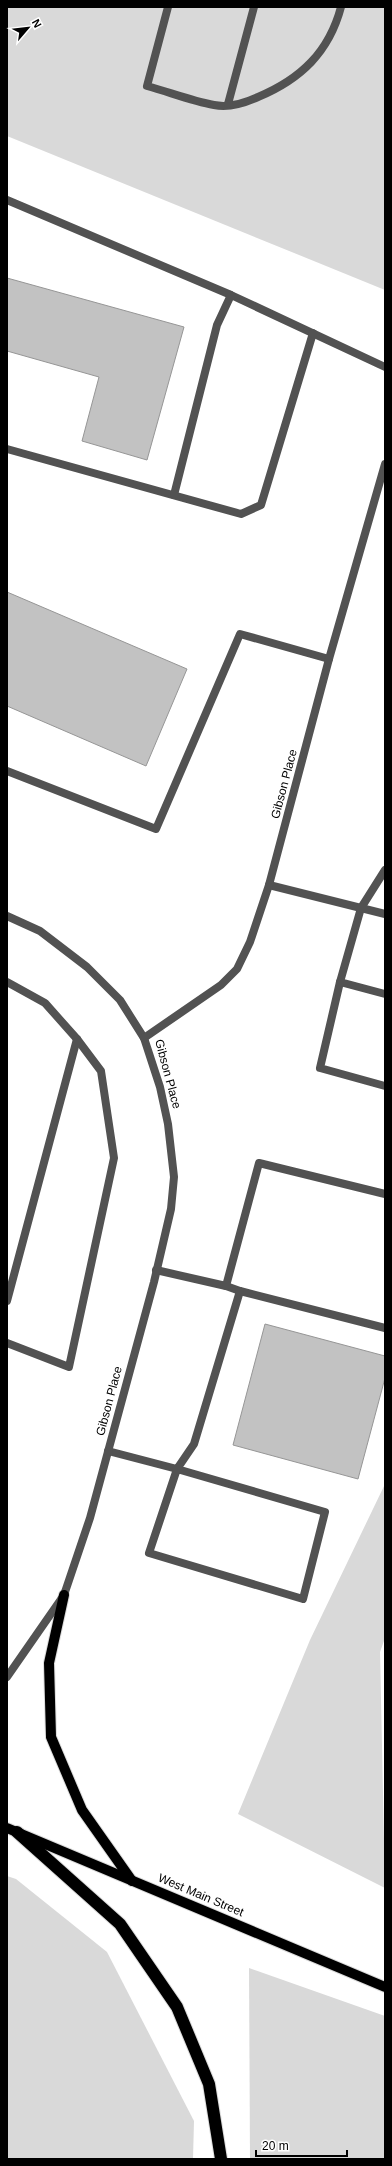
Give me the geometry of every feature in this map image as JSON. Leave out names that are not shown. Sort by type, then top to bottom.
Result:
[{"type":"highway","points":[[12,1830],[120,1924],[177,2007],[209,2084],[220,2159]]},
{"type":"main road","points":[[64,1595],[49,1663],[51,1736],[82,1810],[132,1881]]},
{"type":"main road","name":"West Main Street","points":[[12,1830],[385,1987]]},
{"type":"street","points":[[168,7],[147,86],[215,105],[243,104],[272,92],[297,76],[324,47],[335,28],[341,7]]},
{"type":"street","points":[[228,104],[254,7]]},
{"type":"street","points":[[7,200],[231,295],[385,367]]},
{"type":"street","points":[[174,495],[217,325],[231,295]]},
{"type":"street","points":[[7,449],[241,514],[261,505],[313,333]]},
{"type":"street","name":"Gibson Place","points":[[7,1677],[64,1595],[90,1518],[171,1209],[174,1177],[168,1124],[160,1087],[144,1038],[222,985],[237,968],[250,942],[270,885],[329,659],[385,464]]},
{"type":"street","points":[[7,771],[156,829],[240,634],[329,659]]},
{"type":"street","points":[[385,870],[361,908],[340,982],[320,1068],[385,1086]]},
{"type":"street","points":[[270,885],[385,914]]},
{"type":"street","points":[[7,916],[40,931],[87,967],[120,1000],[144,1038]]},
{"type":"street","points":[[7,982],[45,1003],[77,1039],[101,1071],[114,1158],[69,1367],[7,1343]]},
{"type":"street","points":[[340,982],[385,994]]},
{"type":"street","points":[[7,1301],[77,1039]]},
{"type":"street","points":[[226,1286],[258,1164],[385,1194]]},
{"type":"street","points":[[156,1270],[226,1286],[240,1291],[385,1328]]},
{"type":"street","points":[[108,1451],[178,1469],[326,1512],[303,1599],[149,1553],[178,1469],[194,1444],[240,1291]]},
{"type":"shaded area","points":[[7,7],[385,7],[385,290],[7,136]]},
{"type":"shaded area","points":[[385,1484],[385,1638],[380,1652],[385,1888],[238,1814],[310,1640]]},
{"type":"shaded area","points":[[7,1876],[16,1879],[107,1952],[194,2121],[193,2159],[7,2159]]},
{"type":"shaded area","points":[[249,1968],[385,2016],[385,2159],[250,2159]]},
{"type":"building","points":[[7,278],[184,327],[147,460],[82,441],[99,377],[7,351]]},
{"type":"building","points":[[7,592],[187,669],[146,766],[7,706]]},
{"type":"building","points":[[265,1324],[385,1356],[385,1378],[358,1479],[233,1445]]}]
